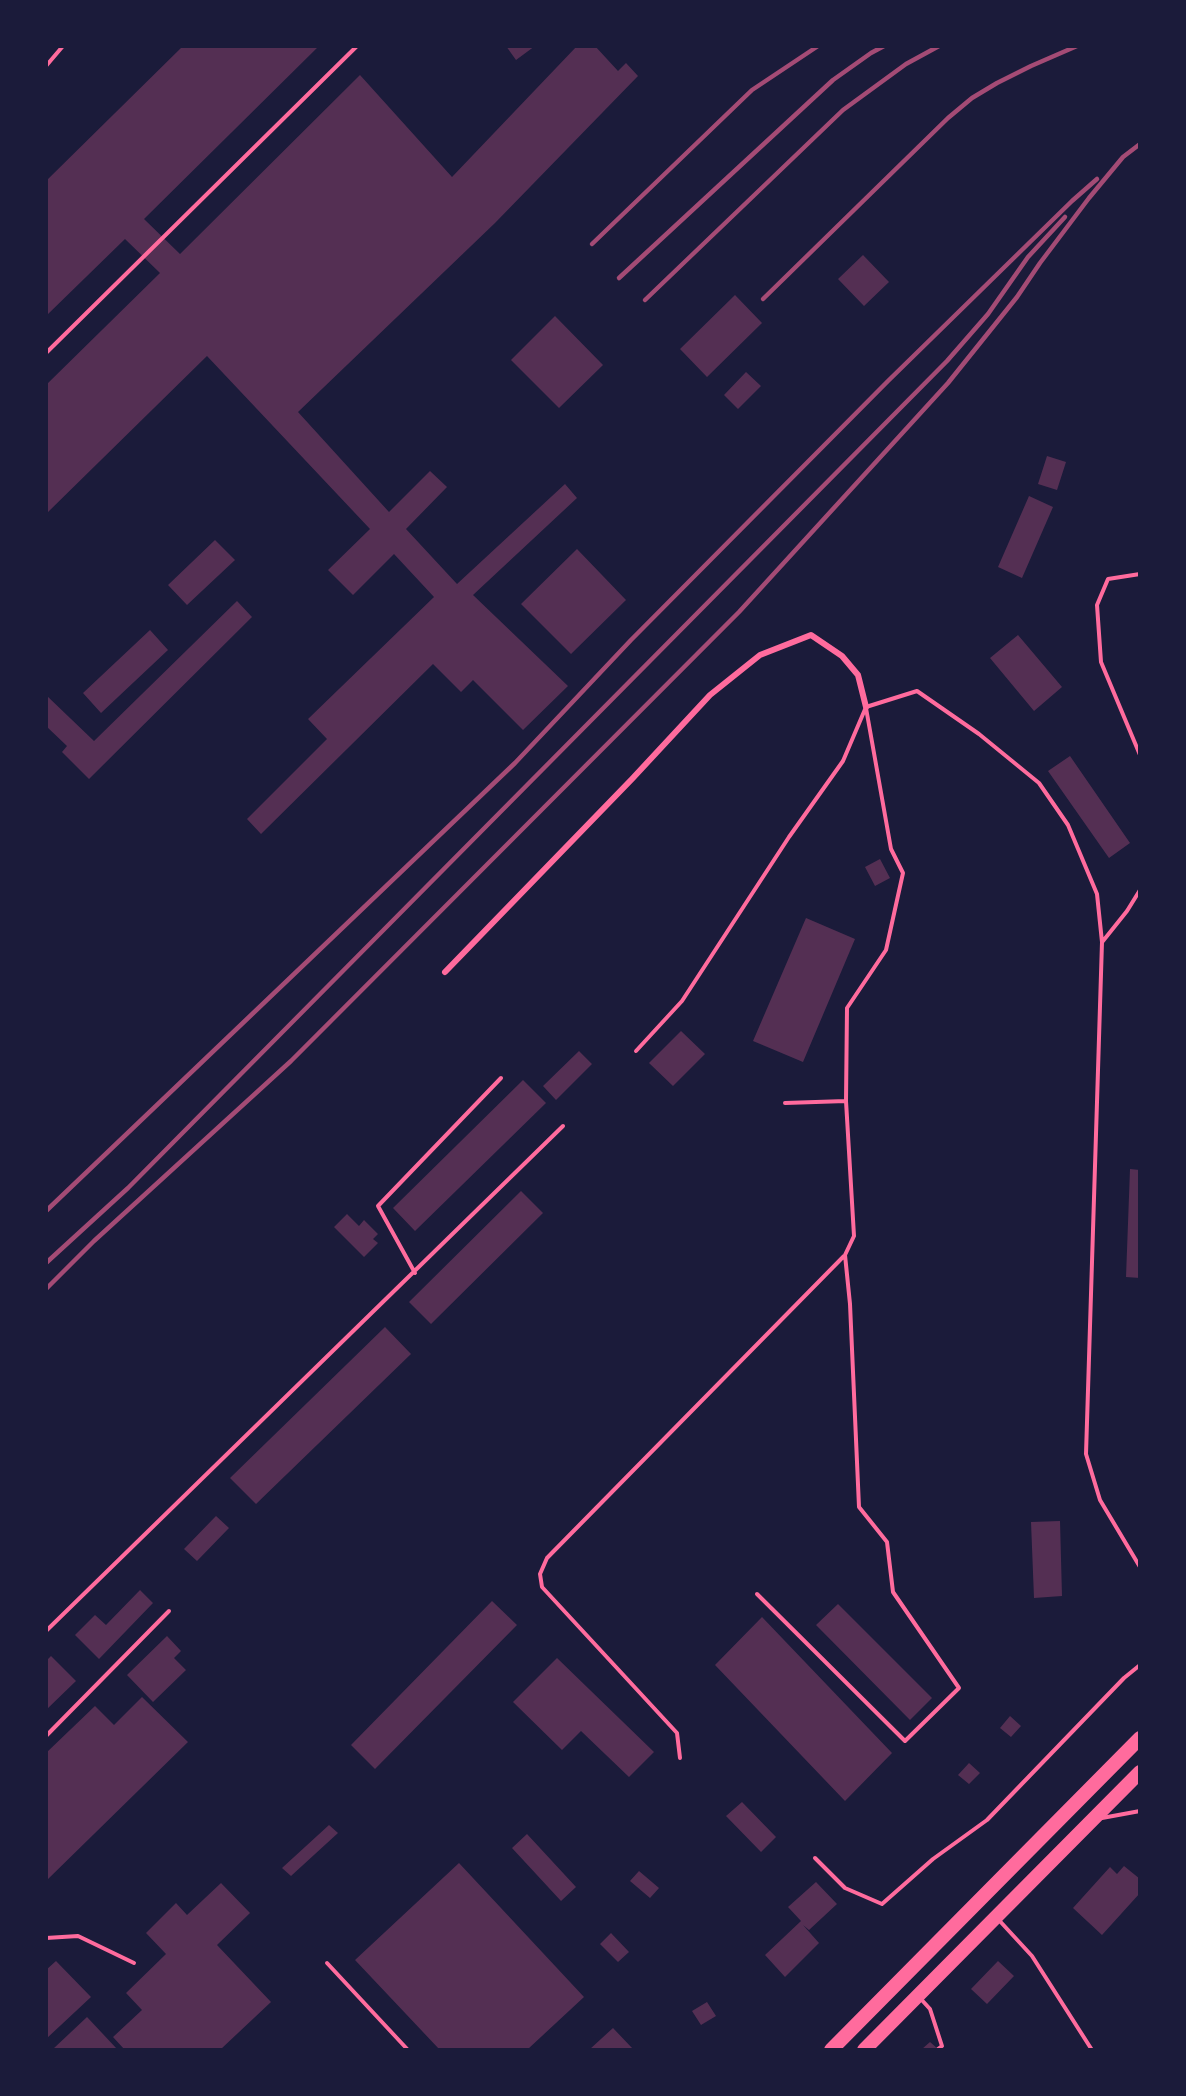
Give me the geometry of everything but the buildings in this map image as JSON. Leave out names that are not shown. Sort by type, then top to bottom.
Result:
[{"type":"highway","points":[[831,2049],[1140,1738]]},
{"type":"highway","points":[[864,2049],[1140,1772]]},
{"type":"highway","points":[[979,1900],[995,1916]]},
{"type":"street","points":[[445,972],[710,695],[760,655],[811,635],[842,656],[858,675],[866,707]]},
{"type":"lane","points":[[46,66],[63,46]]},
{"type":"lane","points":[[46,353],[357,46]]},
{"type":"lane","points":[[1140,574],[1108,579],[1097,605],[1101,662],[1140,755]]},
{"type":"lane","points":[[636,1051],[682,1001],[789,837],[843,761],[866,707],[917,691],[980,734],[1039,783],[1068,825],[1097,894],[1102,942],[1086,1454],[1101,1500],[1140,1567]]},
{"type":"lane","points":[[680,1758],[677,1733],[542,1587],[540,1574],[547,1558],[845,1255],[854,1236],[846,1101],[847,1008],[886,950],[903,873],[891,849],[866,707]]},
{"type":"lane","points":[[1102,942],[1140,890]]},
{"type":"lane","points":[[415,1273],[378,1206],[501,1078]]},
{"type":"lane","points":[[785,1103],[846,1101]]},
{"type":"lane","points":[[46,1631],[563,1126]]},
{"type":"lane","points":[[757,1594],[905,1741],[959,1688],[893,1592],[886,1542],[859,1508],[850,1304],[845,1255]]},
{"type":"lane","points":[[46,1736],[169,1611]]},
{"type":"lane","points":[[815,1858],[844,1888],[882,1904],[933,1859],[987,1820],[1124,1678],[1140,1665]]},
{"type":"lane","points":[[1092,1820],[1140,1811]]},
{"type":"lane","points":[[995,1916],[1032,1956],[1092,2049]]},
{"type":"lane","points":[[46,1938],[78,1936],[134,1963]]},
{"type":"lane","points":[[327,1963],[408,2049]]},
{"type":"lane","points":[[918,1996],[930,2009],[942,2046],[938,2049]]},
{"type":"railway","points":[[592,244],[752,90],[818,46]]},
{"type":"railway","points":[[619,278],[833,80],[884,46]]},
{"type":"railway","points":[[645,300],[843,110],[906,64],[939,46]]},
{"type":"railway","points":[[763,299],[948,118],[972,98],[1031,66],[1077,46]]},
{"type":"railway","points":[[46,1289],[94,1241],[291,1061],[739,612],[948,383],[1017,297],[1089,198],[1123,157],[1140,144]]},
{"type":"railway","points":[[46,1211],[515,763],[631,640],[888,381],[1097,179]]},
{"type":"railway","points":[[46,1263],[128,1188],[947,361],[988,314],[1028,257],[1065,217]]}]
